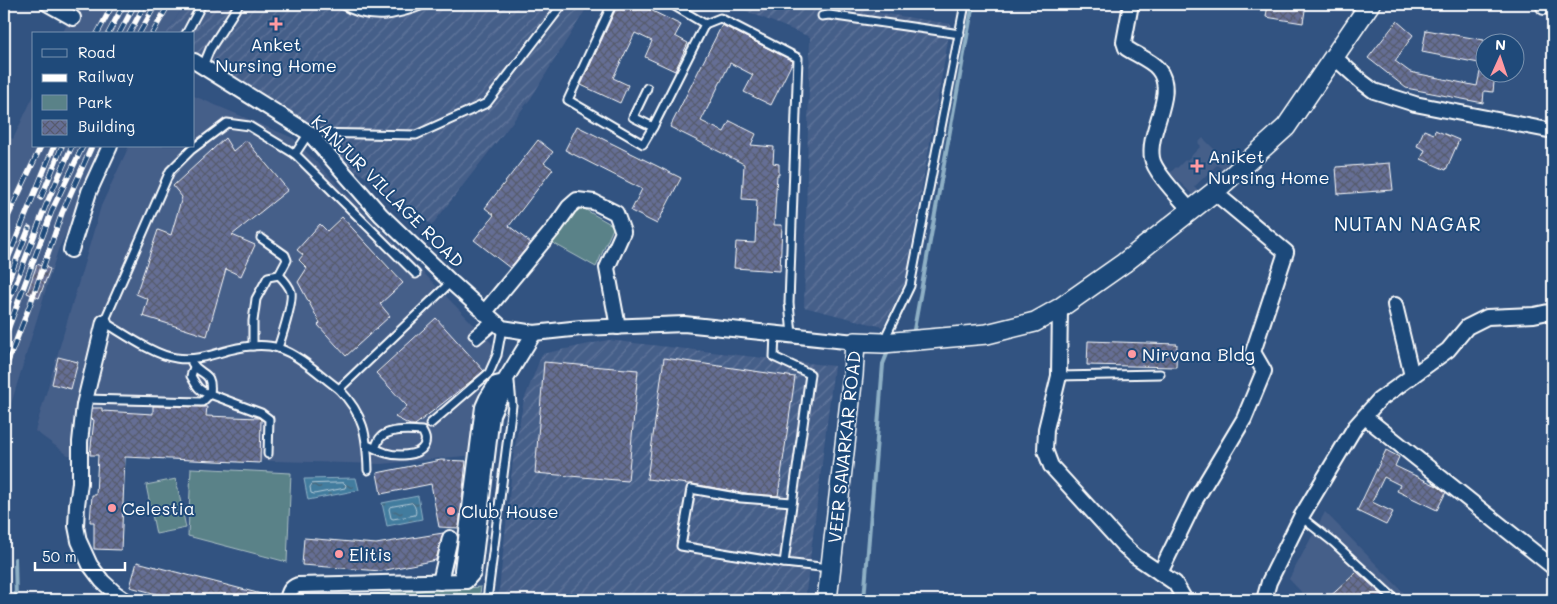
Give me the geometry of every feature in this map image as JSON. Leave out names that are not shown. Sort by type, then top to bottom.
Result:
[{"type":"street","points":[[48,4],[74,16],[59,4]]},
{"type":"street","points":[[1131,4],[1124,42],[1126,48],[1158,68],[1165,83],[1165,93],[1152,140],[1152,159],[1156,169],[1190,210]]},
{"type":"street","name":"VEER SAVARKAR ROAD","points":[[826,600],[854,354],[883,343],[987,334],[1035,322],[1060,308],[1124,263],[1214,192],[1286,127],[1370,4]]},
{"type":"street","points":[[1334,57],[1374,91],[1415,104],[1553,131]]},
{"type":"street","name":"KANJUR VILLAGE ROAD","points":[[198,64],[309,133],[381,215],[494,321]]},
{"type":"street","points":[[71,250],[89,192],[109,148]]},
{"type":"street","points":[[1160,573],[1196,499],[1244,419],[1264,371],[1253,352],[1286,252],[1214,192]]},
{"type":"street","points":[[618,327],[606,268],[623,232],[616,214],[594,202],[577,200],[568,207],[494,321],[534,333],[582,328],[618,327],[684,324],[792,335],[854,354]]},
{"type":"street","points":[[1395,305],[1412,376]]},
{"type":"street","points":[[1060,308],[1058,376],[1046,428],[1045,450],[1051,466],[1122,544],[1135,556],[1175,583],[1185,600]]},
{"type":"street","points":[[1264,600],[1269,582],[1301,517],[1355,427],[1379,400],[1448,350],[1468,327],[1487,317],[1534,315],[1553,311]]},
{"type":"street","points":[[104,322],[85,399],[80,442],[80,483],[76,506],[77,535],[90,565],[102,581],[115,594],[125,600]]},
{"type":"street","points":[[287,600],[289,591],[298,584],[466,581],[473,573],[483,407],[496,384],[506,378],[534,333]]},
{"type":"street","points":[[1365,417],[1553,567]]},
{"type":"street","points":[[440,582],[450,538]]},
{"type":"lane","points":[[187,32],[202,4]]},
{"type":"lane","points":[[198,64],[239,4]]},
{"type":"lane","points":[[341,4],[370,16],[387,16],[412,10],[426,4]]},
{"type":"lane","points":[[295,154],[309,133],[416,135],[487,103],[563,4]]},
{"type":"lane","points":[[612,4],[568,100],[643,144],[653,128],[705,24],[720,18],[798,58],[789,303],[792,335]]},
{"type":"lane","points":[[671,4],[705,24]]},
{"type":"lane","points":[[883,343],[910,286],[965,4]]},
{"type":"lane","points":[[822,16],[830,15],[960,34]]},
{"type":"lane","points":[[647,88],[633,117],[653,128]]},
{"type":"lane","points":[[195,147],[228,124],[249,126],[295,154],[416,274]]},
{"type":"lane","points":[[194,148],[170,171],[104,322],[158,352],[174,358],[202,357],[260,345],[278,348],[307,364],[349,399],[361,419],[367,445],[368,470]]},
{"type":"lane","points":[[261,238],[285,255],[287,260],[279,276]]},
{"type":"lane","points":[[253,346],[253,321],[256,300],[268,278],[279,276]]},
{"type":"lane","points":[[278,348],[291,300],[285,281],[279,276]]},
{"type":"lane","points":[[339,389],[451,282]]},
{"type":"lane","points":[[475,337],[494,321]]},
{"type":"lane","points":[[430,424],[489,373],[497,355],[494,321]]},
{"type":"lane","points":[[775,334],[774,357],[810,374],[784,563]]},
{"type":"lane","points":[[85,399],[202,402],[210,394],[210,380],[194,366],[189,358]]},
{"type":"lane","points":[[194,366],[191,376],[202,392],[260,413],[269,419],[268,454]]},
{"type":"lane","points":[[1058,376],[1160,374]]},
{"type":"lane","points":[[487,600],[512,405],[506,378]]},
{"type":"lane","points":[[367,445],[386,453],[405,455],[420,451],[425,444],[425,437],[422,431],[407,429],[381,437],[375,448]]},
{"type":"lane","points":[[792,502],[741,498],[690,489],[681,546],[784,563],[830,568]]},
{"type":"lane","points":[[1301,517],[1333,542],[1396,600]]},
{"type":"shaded area","points":[[77,4],[185,4],[167,32],[63,32]]},
{"type":"shaded area","points":[[185,4],[589,4],[531,98],[432,225],[195,55],[195,32],[167,32]]},
{"type":"shaded area","points":[[729,4],[823,4],[951,24],[905,283],[883,327],[804,307],[810,37]]},
{"type":"shaded area","points":[[195,96],[293,138],[504,356],[478,393],[475,455],[381,464],[68,455],[35,431],[101,206],[128,148],[195,148]]},
{"type":"shaded area","points":[[32,99],[32,148],[108,148],[58,250],[4,427],[4,135],[13,139]]},
{"type":"shaded area","name":"Aniket Nursing Home","points":[[1203,138],[1228,163],[1222,169],[1217,165],[1194,187],[1198,191],[1193,195],[1170,173],[1201,146],[1198,143]]},
{"type":"shaded area","points":[[608,340],[834,366],[805,600],[498,600],[514,451],[524,400],[542,354]]},
{"type":"shaded area","points":[[1325,512],[1411,600],[1309,600],[1289,579]]},
{"type":"green space","points":[[579,206],[614,226],[596,267],[553,243]]},
{"type":"green space","points":[[191,468],[291,473],[287,562],[188,536]]},
{"type":"green space","points":[[176,479],[186,528],[156,534],[146,485]]},
{"type":"green space","points":[[481,587],[479,600],[321,600],[311,598]]},
{"type":"water","points":[[356,478],[359,490],[308,500],[304,479]]},
{"type":"water","points":[[418,496],[422,519],[387,526],[382,503]]},
{"type":"building","points":[[618,4],[638,4],[681,25],[675,36],[688,43],[675,71],[645,57],[652,41],[635,33],[613,78],[628,85],[620,103],[581,85]]},
{"type":"building","points":[[1268,4],[1306,4],[1303,23],[1266,17]]},
{"type":"building","points":[[1397,21],[1413,35],[1395,61],[1410,72],[1477,86],[1478,82],[1494,82],[1493,92],[1484,91],[1483,103],[1406,88],[1368,58]]},
{"type":"building","points":[[722,25],[793,61],[771,105],[744,92],[753,75],[730,63],[701,121],[724,132],[730,121],[756,134],[751,145],[774,147],[773,163],[779,164],[779,175],[777,175],[774,225],[782,225],[780,271],[734,268],[736,242],[755,243],[757,200],[742,199],[744,164],[670,127]]},
{"type":"building","points":[[1426,30],[1474,38],[1474,62],[1422,52]]},
{"type":"building","points":[[577,126],[681,178],[657,224],[631,211],[642,189],[565,150]]},
{"type":"building","points":[[1424,130],[1434,134],[1435,130],[1459,140],[1446,170],[1421,159],[1425,150],[1417,146]]},
{"type":"building","points":[[225,138],[233,151],[246,140],[288,190],[232,235],[255,245],[241,276],[226,269],[207,336],[143,316],[148,299],[136,294],[158,230],[171,235],[182,197],[173,186]]},
{"type":"building","points":[[538,140],[553,152],[544,163],[553,169],[509,226],[531,243],[510,268],[474,240],[494,215],[485,208]]},
{"type":"building","points":[[1390,163],[1393,190],[1338,194],[1336,167]]},
{"type":"building","points":[[342,217],[403,283],[380,304],[390,316],[346,356],[318,325],[320,323],[298,282],[307,268],[299,260],[303,255],[297,250],[320,224],[327,231]]},
{"type":"building","points":[[37,264],[50,269],[39,298],[27,293]]},
{"type":"building","points":[[436,318],[484,371],[415,425],[410,425],[395,417],[407,406],[376,373]]},
{"type":"building","name":"Nirvana Bldg","points":[[1088,341],[1177,344],[1176,367],[1087,365]]},
{"type":"building","points":[[58,357],[78,362],[71,389],[52,384]]},
{"type":"building","points":[[664,358],[795,377],[778,496],[647,479]]},
{"type":"building","points":[[544,362],[638,370],[628,481],[535,473]]},
{"type":"building","points":[[153,406],[207,407],[206,416],[259,418],[261,420],[260,463],[125,457],[121,550],[94,549],[94,522],[90,522],[92,495],[96,495],[98,455],[90,455],[94,420],[91,419],[92,408],[102,408],[102,411],[153,414]]},
{"type":"building","points":[[1386,450],[1399,457],[1395,466],[1446,492],[1437,510],[1397,491],[1400,485],[1384,477],[1372,502],[1393,512],[1386,525],[1357,511]]},
{"type":"building","name":"Club House","points":[[441,460],[466,461],[459,528],[439,527],[431,484],[381,494],[377,473]]},
{"type":"building","points":[[443,533],[436,560],[381,571],[302,565],[304,538],[376,544]]},
{"type":"building","points":[[137,562],[273,597],[272,600],[180,600],[130,587]]},
{"type":"building","points":[[1357,572],[1388,600],[1326,600]]},
{"type":"waterway","points":[[913,335],[973,4]]},
{"type":"waterway","points":[[864,600],[883,364],[887,354]]},
{"type":"waterway","points":[[15,559],[16,600]]},
{"type":"railway","points":[[98,32],[113,4]]},
{"type":"railway","points":[[109,32],[124,4]]},
{"type":"railway","points":[[120,32],[135,4]]},
{"type":"railway","points":[[130,32],[145,4]]},
{"type":"railway","points":[[140,32],[156,4]]},
{"type":"railway","points":[[153,32],[169,4]]},
{"type":"railway","points":[[4,225],[40,148]]},
{"type":"railway","points":[[4,268],[53,148]]},
{"type":"railway","points":[[41,198],[61,148]]},
{"type":"railway","points":[[4,314],[46,205],[71,148]]},
{"type":"railway","points":[[4,340],[53,208],[82,148]]},
{"type":"railway","points":[[4,372],[62,213],[91,148]]},
{"type":"railway","points":[[4,291],[29,228]]},
{"type":"place","name":"Anket Nursing Home","points":[[276,24]]},
{"type":"place","name":"Aniket Nursing Home","points":[[1197,166]]},
{"type":"place","name":"Nirvana Bldg","points":[[1132,354]]},
{"type":"place","name":"Celestia","points":[[112,508]]},
{"type":"place","name":"Club House","points":[[451,511]]},
{"type":"place","name":"Elitis","points":[[339,554]]},
{"type":"district","name":"NUTAN NAGAR","points":[[1408,223]]}]
